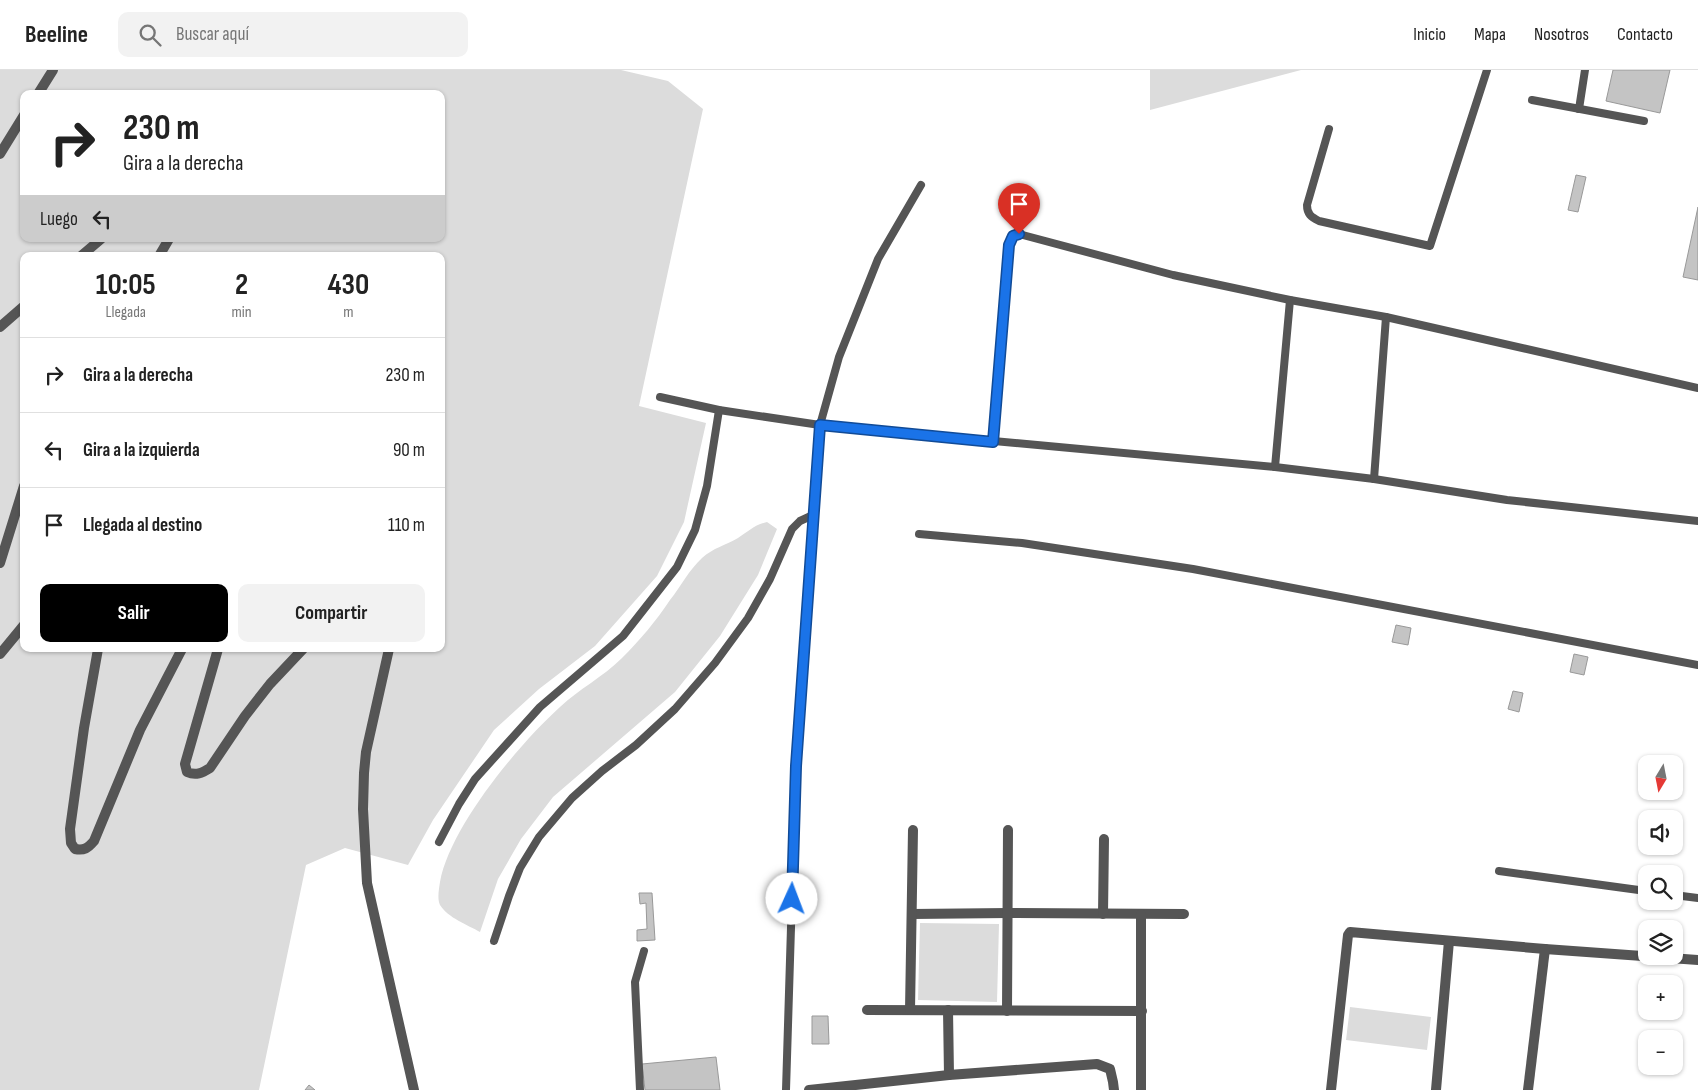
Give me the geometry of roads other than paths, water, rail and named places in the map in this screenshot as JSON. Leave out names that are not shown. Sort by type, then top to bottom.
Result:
[{"type":"street","points":[[40,90],[53,70]]},
{"type":"street","points":[[0,154],[20,122]]},
{"type":"street","points":[[86,252],[97,242]]},
{"type":"street","points":[[0,327],[20,310]]},
{"type":"street","points":[[0,563],[20,499]]},
{"type":"street","points":[[0,654],[20,631]]},
{"type":"street","points":[[97,652],[84,728],[70,829],[71,843],[75,849],[81,850],[88,848],[94,841],[140,730],[180,652]]},
{"type":"street","points":[[217,652],[185,764],[187,772],[193,774],[202,773],[210,768],[245,716],[270,684],[300,652]]},
{"type":"street","points":[[388,652],[366,752],[363,818],[367,883],[414,1090]]},
{"type":"street","points":[[910,1010],[913,830]]},
{"type":"street","points":[[1006,1010],[1008,830]]},
{"type":"street","points":[[1104,839],[1104,914]]},
{"type":"street","points":[[912,914],[1184,914]]},
{"type":"street","points":[[1141,914],[1141,1090]]},
{"type":"street","points":[[1331,1090],[1348,935],[1350,932],[1698,960]]},
{"type":"street","points":[[1436,1090],[1449,941]]},
{"type":"street","points":[[1528,1090],[1545,949]]},
{"type":"street","points":[[867,1010],[1142,1011]]},
{"type":"street","points":[[948,1010],[949,1075]]},
{"type":"street","points":[[808,1090],[949,1075],[1097,1064],[1110,1069],[1114,1090]]},
{"type":"lane","points":[[1329,130],[1307,205],[1307,212],[1311,218],[1430,246],[1487,70]]},
{"type":"lane","points":[[1579,109],[1585,70]]},
{"type":"lane","points":[[1532,100],[1644,121]]},
{"type":"lane","points":[[786,1090],[796,766],[820,425],[839,357],[878,259],[921,184]]},
{"type":"lane","points":[[993,442],[1009,245],[1013,236],[1019,234],[1173,275],[1290,300],[1386,317],[1698,388]]},
{"type":"lane","points":[[1275,467],[1290,300]]},
{"type":"lane","points":[[1374,479],[1386,317]]},
{"type":"lane","points":[[660,397],[719,410],[820,425],[1275,467],[1374,479],[1507,500],[1698,521]]},
{"type":"lane","points":[[439,842],[459,804],[481,772],[540,707],[624,636],[677,567],[695,530],[707,486],[719,410]]},
{"type":"lane","points":[[494,941],[520,868],[540,837],[572,798],[602,771],[636,745],[668,715],[715,663],[748,618],[770,579],[792,529],[800,521],[814,515]]},
{"type":"lane","points":[[919,534],[1022,543],[1193,569],[1698,665]]},
{"type":"lane","points":[[1499,871],[1638,890]]},
{"type":"lane","points":[[1683,896],[1698,898]]},
{"type":"lane","points":[[640,1090],[635,982],[644,951]]}]
